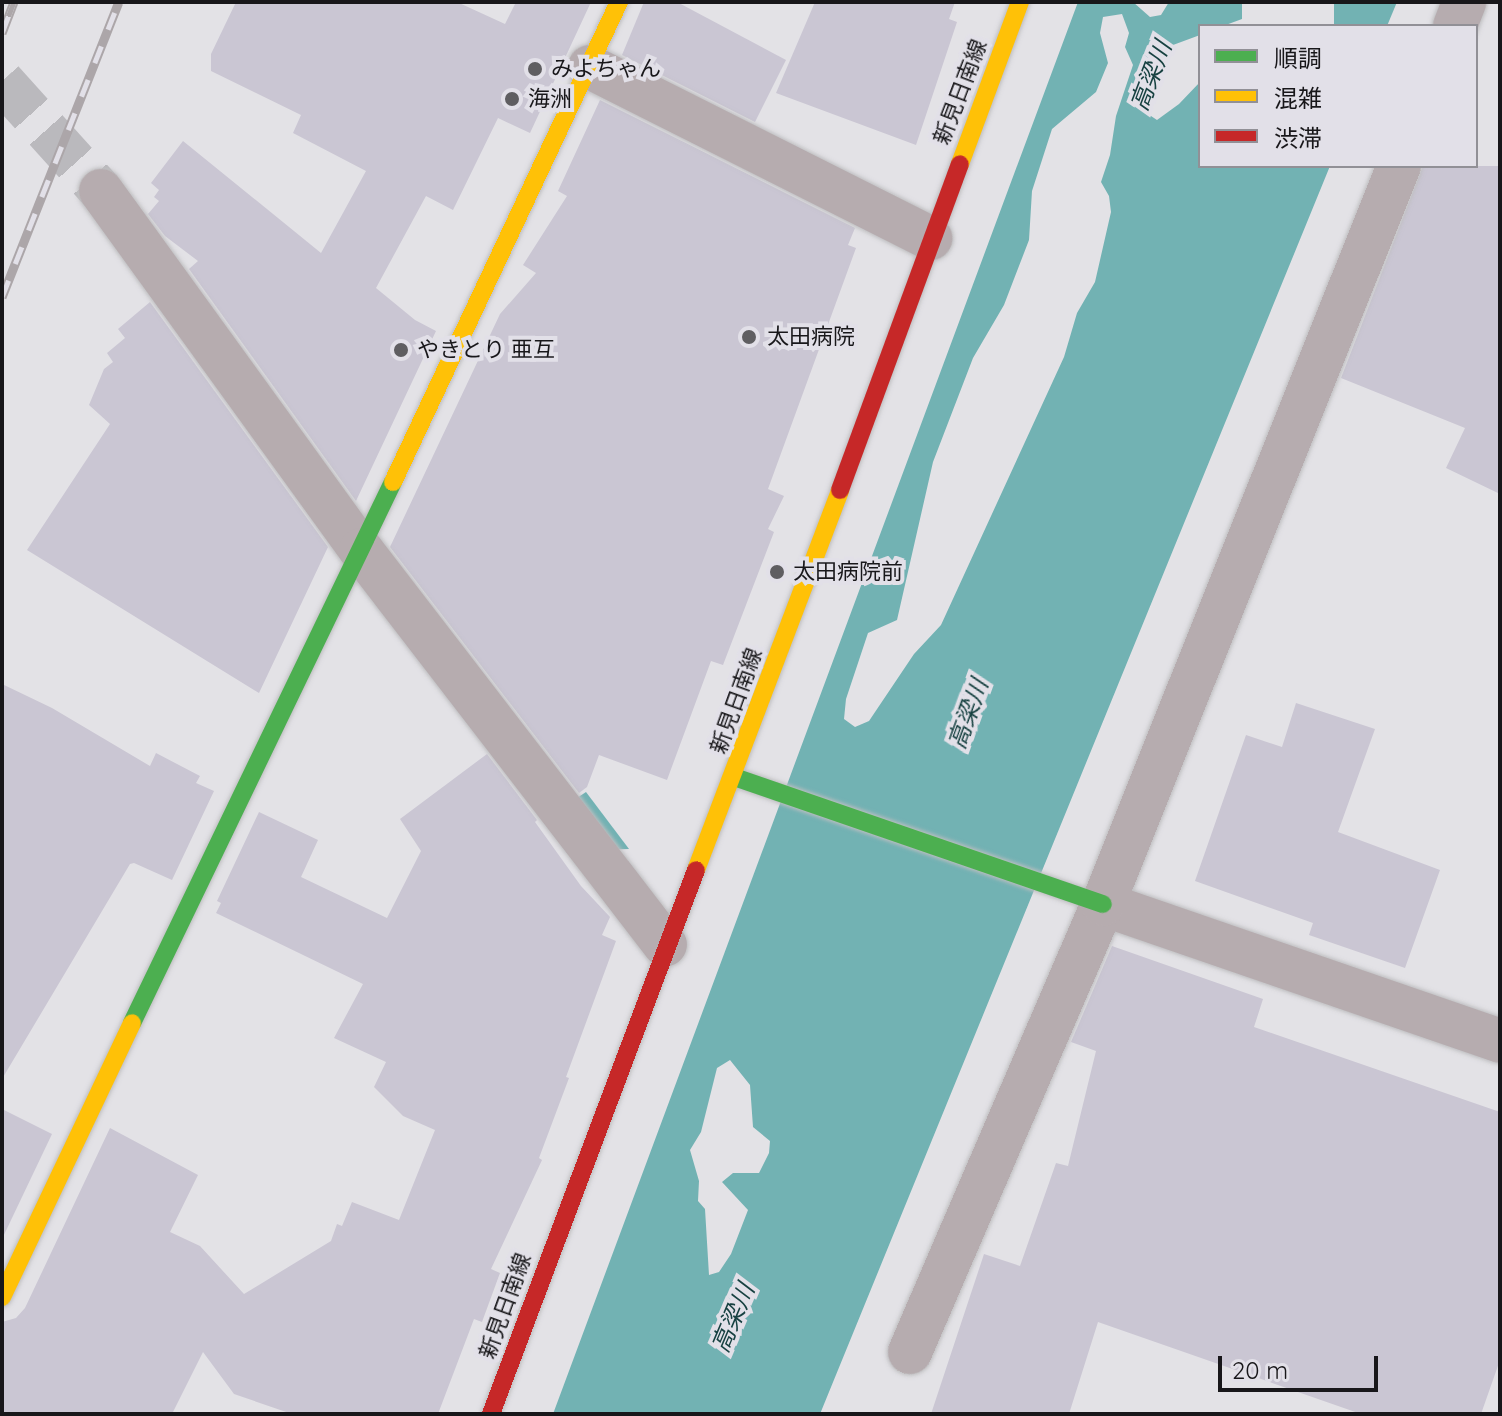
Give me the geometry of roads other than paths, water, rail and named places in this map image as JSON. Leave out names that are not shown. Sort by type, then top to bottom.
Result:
[{"type":"street","points":[[2,1297],[271,729],[361,550],[619,2]]},
{"type":"street","name":"新見日南線","points":[[491,1414],[665,945],[734,777],[930,238],[1020,2]]},
{"type":"street","points":[[1456,24],[1464,2]]},
{"type":"street","points":[[590,67],[930,238]]},
{"type":"street","points":[[910,1352],[1103,904],[1398,168]]},
{"type":"street","points":[[101,191],[361,550],[665,945]]},
{"type":"street","points":[[734,777],[1500,1041]]},
{"type":"water","name":"高梁川","points":[[1078,2],[1133,2],[1150,17],[1161,15],[1169,2],[1242,2],[1242,19],[1228,24],[1198,24],[1198,36],[1173,45],[1148,97],[1148,114],[1157,120],[1179,104],[1198,84],[1198,168],[1329,168],[820,1414],[553,1414]],"holes":[[[1122,14],[1129,33],[1125,47],[1133,65],[1116,116],[1110,155],[1101,182],[1109,196],[1111,212],[1095,282],[1077,313],[1064,357],[941,625],[914,654],[869,721],[855,727],[844,719],[846,699],[868,633],[897,620],[933,462],[973,358],[1004,305],[1029,240],[1032,191],[1052,129],[1096,92],[1108,63],[1100,33],[1103,17]],[[730,1060],[750,1085],[753,1127],[770,1141],[769,1153],[759,1173],[733,1173],[722,1182],[748,1210],[731,1254],[719,1272],[709,1275],[705,1209],[698,1201],[699,1181],[690,1150],[701,1132],[717,1068]]]},
{"type":"water","points":[[1334,2],[1397,2],[1388,24],[1334,24]]},
{"type":"water","points":[[586,792],[629,849],[597,850],[565,806]]},
{"type":"tunnel","points":[[2,81],[101,191]]},
{"type":"railway","points":[[2,33],[14,2]]},
{"type":"railway","points":[[2,297],[119,2]]},
{"type":"place","name":"みよちゃん","points":[[535,69]]},
{"type":"place","name":"海洲","points":[[512,99]]},
{"type":"place","name":"太田病院","points":[[749,337]]},
{"type":"place","name":"やきとり 亜互","points":[[401,350]]},
{"type":"place","name":"太田病院前","points":[[777,572]]}]
